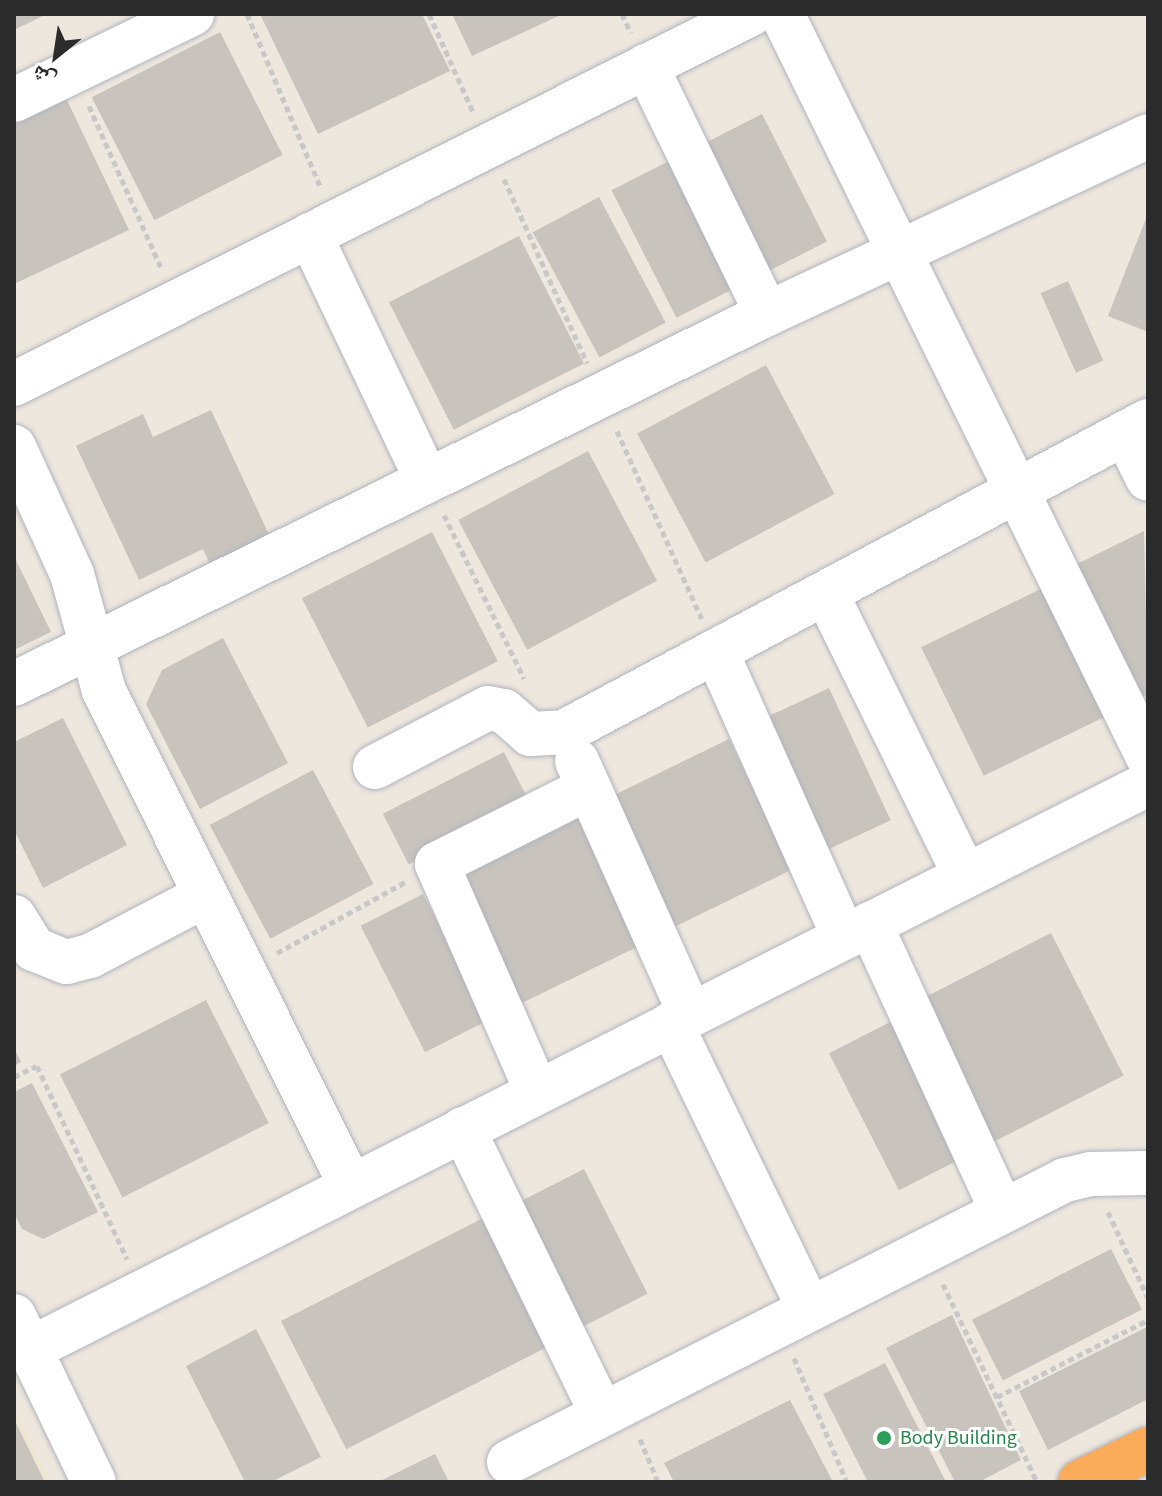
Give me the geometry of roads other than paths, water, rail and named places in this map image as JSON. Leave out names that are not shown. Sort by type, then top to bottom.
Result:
[{"type":"highway","points":[[1080,1482],[1148,1449]]},
{"type":"street","points":[[14,100],[192,14]]},
{"type":"street","points":[[14,384],[751,14]]},
{"type":"street","points":[[94,1482],[22,1333],[143,1292],[1146,783],[1016,491],[782,14]]},
{"type":"street","points":[[646,66],[767,314]]},
{"type":"street","points":[[14,684],[767,314],[1148,136]]},
{"type":"street","points":[[323,228],[427,480]]},
{"type":"street","points":[[375,767],[488,708],[504,711],[530,734],[558,734],[1136,427],[1148,479]]},
{"type":"street","points":[[14,447],[72,574],[88,645],[104,691],[351,1186]]},
{"type":"street","points":[[826,593],[965,876]]},
{"type":"street","points":[[716,651],[1002,1211]]},
{"type":"street","points":[[558,734],[589,788],[794,1315]]},
{"type":"street","points":[[537,1092],[437,864],[589,788]]},
{"type":"street","points":[[14,917],[44,956],[79,961],[206,895]]},
{"type":"street","points":[[463,1129],[602,1414]]},
{"type":"street","points":[[506,1457],[602,1414],[1002,1211],[1090,1174],[1148,1173]]},
{"type":"place","name":"Body Building","points":[[884,1438]]}]
